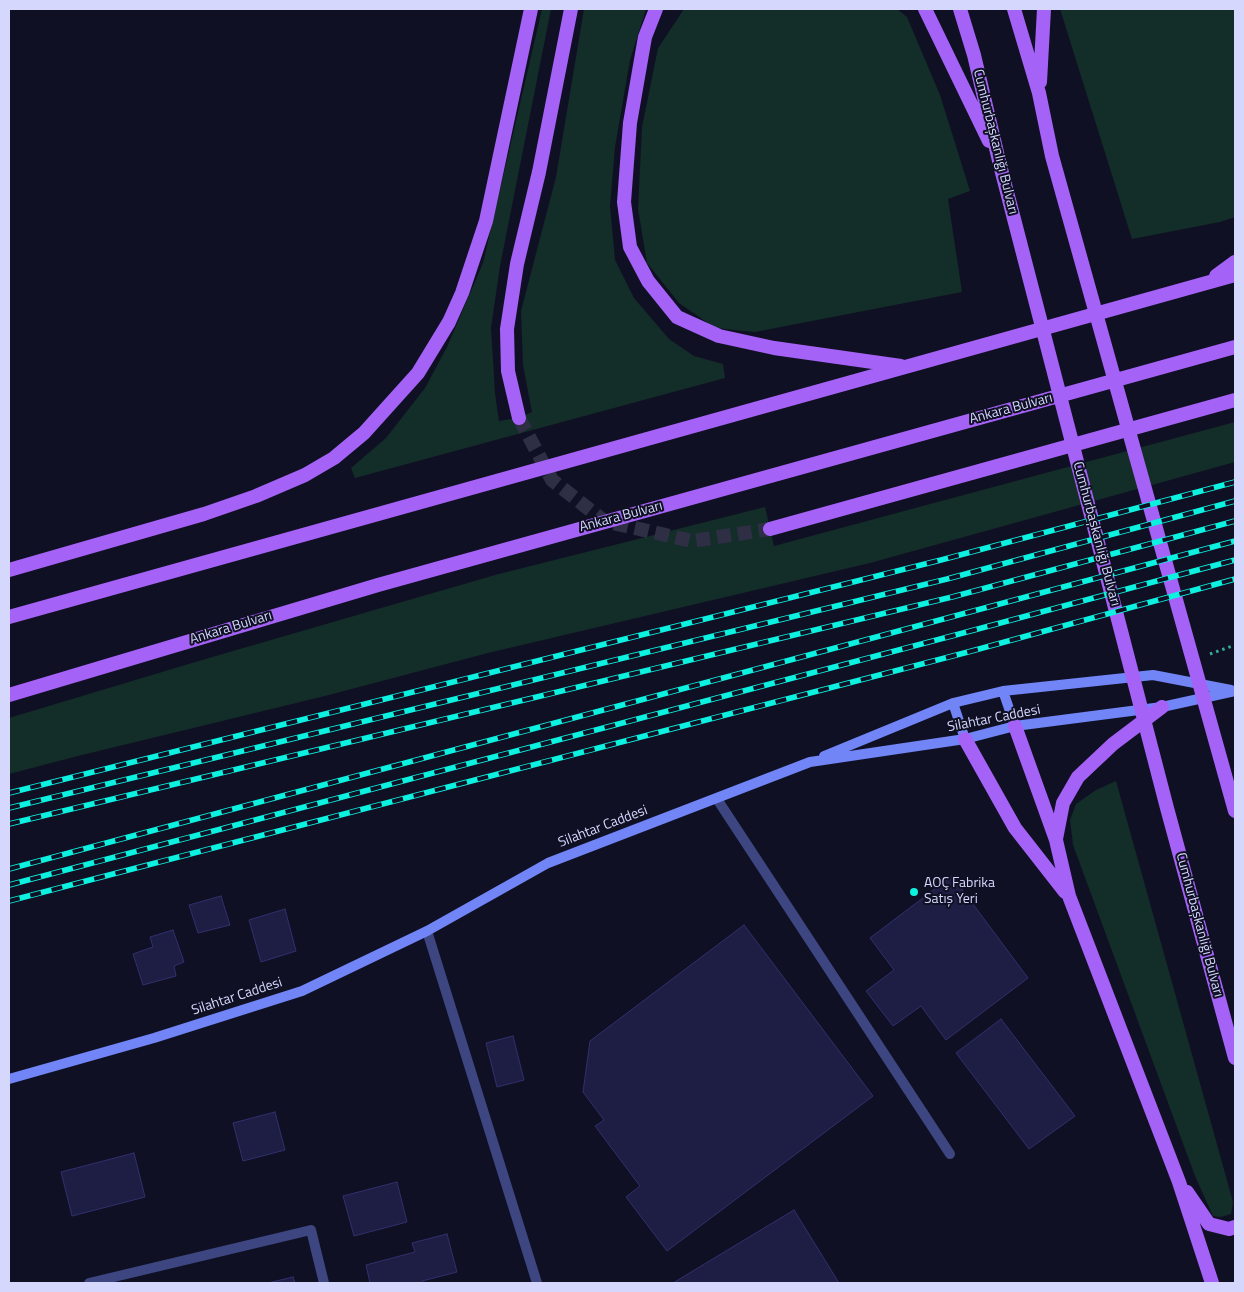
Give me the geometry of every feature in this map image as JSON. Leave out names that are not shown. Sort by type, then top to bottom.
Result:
[{"type":"main road","points":[[9,570],[204,514],[256,496],[305,475],[334,458],[364,433],[418,373],[449,322],[462,293],[486,221],[531,9]]},
{"type":"main road","points":[[518,418],[508,371],[508,329],[517,264],[539,172],[571,9]]},
{"type":"main road","points":[[656,9],[645,36],[630,122],[624,202],[630,247],[648,281],[677,317],[719,336],[774,348],[907,367]]},
{"type":"main road","points":[[925,9],[1000,165]]},
{"type":"main road","name":"Cumhurbaşkanlığı Bulvarı","points":[[960,9],[974,55],[1000,165],[1167,808],[1235,1058]]},
{"type":"main road","points":[[1014,9],[1039,93],[1052,156],[1235,811]]},
{"type":"main road","points":[[1039,93],[1044,9]]},
{"type":"main road","points":[[1207,283],[1235,262]]},
{"type":"main road","points":[[9,617],[1235,275]]},
{"type":"main road","name":"Ankara Bulvarı","points":[[9,695],[378,585],[1235,347]]},
{"type":"main road","points":[[770,529],[1235,400]]},
{"type":"main road","points":[[810,762],[953,702],[1003,691],[1154,675],[1235,691]]},
{"type":"main road","points":[[1003,691],[1056,840],[1069,896],[1180,1182],[1212,1283]]},
{"type":"main road","name":"Silahtar Caddesi","points":[[9,1079],[154,1038],[302,990],[427,931],[548,863],[810,762],[966,739],[1015,726],[1162,707],[1235,691]]},
{"type":"main road","points":[[953,702],[966,739],[1015,828],[1069,896]]},
{"type":"main road","points":[[1056,840],[1063,803],[1078,777],[1113,744],[1162,707]]},
{"type":"main road","points":[[1180,1182],[1209,1224],[1229,1230],[1235,1227]]},
{"type":"lane","points":[[717,799],[950,1154]]},
{"type":"lane","points":[[427,931],[537,1283]]},
{"type":"lane","points":[[90,1283],[311,1230],[324,1283]]},
{"type":"green space","points":[[542,9],[551,9],[500,266],[491,328],[495,393],[499,421],[518,418],[532,412],[523,365],[521,311],[556,177],[584,9],[646,9],[630,60],[615,147],[610,206],[615,260],[634,298],[669,339],[694,356],[723,364],[725,378],[355,478],[351,468],[386,438],[425,388],[447,347],[483,263]]},
{"type":"green space","points":[[684,9],[897,9],[907,17],[940,95],[970,191],[948,199],[962,292],[755,332],[715,328],[679,303],[647,263],[638,209],[642,127],[658,48]]},
{"type":"green space","points":[[1060,9],[1235,9],[1235,217],[1220,222],[1132,239]]},
{"type":"green space","points":[[1235,422],[1235,462],[870,563],[488,653],[325,696],[9,774],[9,718],[495,575],[765,507],[774,546]]},
{"type":"green space","points":[[1116,781],[1233,1202],[1231,1214],[1221,1217],[1213,1216],[1195,1176],[1073,845],[1070,820],[1076,804],[1096,790]]},
{"type":"building","points":[[952,876],[1028,978],[946,1040],[921,1006],[893,1026],[866,991],[894,970],[870,938]]},
{"type":"building","points":[[221,896],[230,925],[198,933],[189,905]]},
{"type":"building","points":[[285,909],[296,951],[261,962],[249,920]]},
{"type":"building","points":[[744,925],[873,1096],[667,1251],[626,1197],[640,1186],[595,1126],[604,1120],[583,1092],[590,1041]]},
{"type":"building","points":[[173,930],[184,962],[174,966],[176,976],[143,985],[133,954],[153,947],[150,937]]},
{"type":"building","points":[[1001,1019],[1075,1116],[1029,1149],[956,1053]]},
{"type":"building","points":[[513,1036],[524,1080],[497,1087],[486,1043]]},
{"type":"building","points":[[275,1112],[285,1150],[243,1161],[233,1123]]},
{"type":"building","points":[[134,1153],[145,1197],[72,1216],[61,1172]]},
{"type":"building","points":[[397,1182],[407,1222],[354,1236],[343,1196]]},
{"type":"building","points":[[794,1210],[839,1283],[673,1283]]},
{"type":"building","points":[[447,1234],[457,1272],[422,1281],[423,1283],[370,1283],[366,1265],[415,1252],[412,1243]]},
{"type":"building","points":[[293,1277],[295,1283],[268,1283]]},
{"type":"tunnel","points":[[519,418],[552,480],[604,521],[692,541],[770,529]]},
{"type":"railway","points":[[9,793],[941,560],[1235,482]]},
{"type":"railway","points":[[9,808],[947,579],[1235,501]]},
{"type":"railway","points":[[9,824],[952,597],[1235,521]]},
{"type":"railway","points":[[9,869],[1235,541]]},
{"type":"railway","points":[[9,885],[1235,560]]},
{"type":"railway","points":[[9,901],[968,652],[1235,579]]},
{"type":"place","name":"AOÇ Fabrika Satış Yeri","points":[[914,892]]}]
